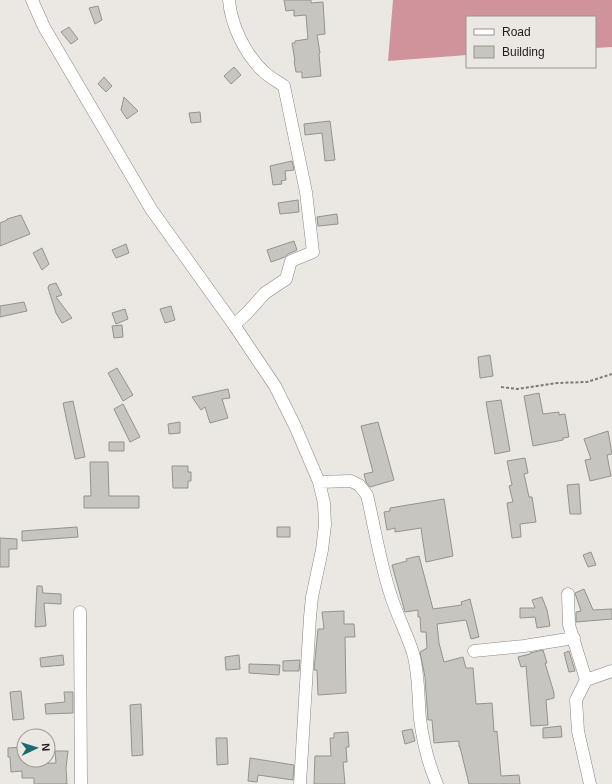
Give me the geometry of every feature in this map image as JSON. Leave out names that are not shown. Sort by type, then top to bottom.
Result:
[{"type":"street","points":[[32,0],[44,27],[151,209],[234,325],[274,386],[295,426],[319,482],[324,503],[325,525],[322,550],[312,597],[310,617],[300,784]]},
{"type":"street","points":[[229,0],[229,6],[241,43],[263,71],[284,86],[306,192],[313,252],[291,261],[286,279],[265,293],[234,325]]},
{"type":"street","points":[[319,482],[351,481],[360,485],[367,495],[385,577],[393,603],[413,653],[417,674],[424,742],[428,762],[437,784]]},
{"type":"street","points":[[568,594],[569,625],[586,680],[576,700],[578,731],[590,784]]},
{"type":"street","points":[[80,612],[81,784]]},
{"type":"street","points":[[474,651],[524,646],[574,638]]},
{"type":"street","points":[[586,680],[612,671]]},
{"type":"path","points":[[501,387],[516,389],[557,383],[587,382],[612,374]]},
{"type":"shaded area","points":[[393,0],[612,0],[612,47],[596,48],[596,16],[466,16],[466,55],[388,61]]},
{"type":"building","points":[[284,0],[311,0],[311,3],[323,2],[325,34],[317,35],[320,53],[321,76],[302,78],[302,72],[296,72],[292,43],[295,43],[295,41],[308,39],[306,15],[294,16],[294,10],[286,11]]},
{"type":"building","points":[[98,6],[102,20],[95,24],[89,8]]},
{"type":"building","points":[[69,27],[78,39],[71,44],[61,32]]},
{"type":"building","points":[[234,67],[241,75],[231,84],[224,76]]},
{"type":"building","points":[[104,77],[112,86],[106,92],[98,84]]},
{"type":"building","points":[[124,97],[138,111],[127,119],[121,110]]},
{"type":"building","points":[[200,112],[201,122],[191,123],[189,113]]},
{"type":"building","points":[[330,121],[335,160],[325,161],[322,133],[305,135],[304,124]]},
{"type":"building","points":[[292,161],[294,170],[285,171],[286,180],[281,181],[282,184],[273,185],[270,166]]},
{"type":"building","points":[[298,200],[299,212],[280,214],[278,203]]},
{"type":"building","points":[[337,214],[338,224],[318,226],[317,217]]},
{"type":"building","points":[[21,215],[30,234],[0,246],[0,223],[7,219]]},
{"type":"building","points":[[294,241],[297,250],[285,257],[271,262],[267,250]]},
{"type":"building","points":[[126,244],[129,253],[116,258],[112,250]]},
{"type":"building","points":[[42,248],[49,264],[42,270],[33,253]]},
{"type":"building","points":[[56,283],[62,295],[56,297],[72,318],[62,323],[56,313],[48,288],[49,285]]},
{"type":"building","points":[[24,302],[27,311],[0,317],[0,306]]},
{"type":"building","points":[[171,306],[175,320],[165,323],[160,309]]},
{"type":"building","points":[[125,309],[128,319],[116,324],[112,313]]},
{"type":"building","points":[[122,325],[123,337],[114,338],[112,326]]},
{"type":"building","points":[[490,355],[493,376],[480,378],[478,357]]},
{"type":"building","points":[[117,368],[133,395],[123,401],[108,373]]},
{"type":"building","points":[[228,389],[230,398],[222,399],[228,418],[210,423],[205,407],[201,410],[192,397]]},
{"type":"building","points":[[539,393],[543,414],[559,412],[559,415],[565,414],[569,437],[563,438],[563,440],[533,446],[524,396]]},
{"type":"building","points":[[501,400],[510,451],[495,454],[486,402]]},
{"type":"building","points":[[73,401],[85,457],[75,459],[63,403]]},
{"type":"building","points":[[123,404],[140,437],[130,442],[114,409]]},
{"type":"building","points":[[180,422],[180,433],[169,434],[168,424]]},
{"type":"building","points":[[378,422],[394,480],[370,487],[366,482],[364,474],[373,472],[361,426]]},
{"type":"building","points":[[608,431],[612,454],[607,455],[611,476],[590,481],[585,460],[591,459],[584,439]]},
{"type":"building","points":[[109,442],[124,442],[124,451],[109,451]]},
{"type":"building","points":[[525,458],[528,473],[524,474],[529,497],[532,497],[536,522],[520,524],[521,537],[512,538],[507,503],[513,502],[509,486],[512,485],[507,461]]},
{"type":"building","points":[[90,462],[108,462],[109,496],[139,496],[139,508],[84,508],[84,496],[91,496]]},
{"type":"building","points":[[172,466],[188,466],[188,472],[191,472],[191,481],[188,481],[188,488],[173,488]]},
{"type":"building","points":[[579,484],[581,514],[570,514],[567,485]]},
{"type":"building","points":[[444,499],[453,556],[426,562],[421,528],[395,532],[395,528],[387,530],[384,512],[390,511],[390,508]]},
{"type":"building","points":[[77,527],[78,537],[22,541],[22,531]]},
{"type":"building","points":[[277,527],[290,527],[290,537],[277,537]]},
{"type":"building","points":[[0,538],[17,539],[17,549],[9,549],[9,567],[0,567]]},
{"type":"building","points":[[591,552],[596,565],[588,567],[583,555]]},
{"type":"building","points":[[419,556],[433,609],[462,605],[461,602],[470,599],[479,637],[471,639],[466,620],[437,624],[439,643],[444,662],[463,657],[466,668],[473,668],[476,704],[492,703],[494,732],[497,731],[501,776],[519,775],[520,784],[469,784],[459,747],[459,741],[434,743],[432,720],[428,720],[425,677],[420,652],[427,648],[426,632],[421,632],[418,610],[405,612],[392,565],[407,561],[406,559]]},
{"type":"building","points":[[37,586],[42,586],[43,593],[61,594],[61,604],[44,603],[46,626],[35,627]]},
{"type":"building","points":[[584,589],[593,610],[612,609],[612,619],[576,622],[576,612],[581,611],[575,593]]},
{"type":"building","points":[[542,597],[547,610],[550,626],[537,628],[535,617],[520,618],[520,608],[535,608],[532,600]]},
{"type":"building","points":[[344,611],[344,624],[354,624],[355,637],[345,637],[346,693],[318,695],[317,670],[314,670],[318,629],[324,629],[322,612]]},
{"type":"building","points":[[543,650],[554,698],[546,700],[548,725],[531,726],[526,666],[521,667],[518,657]]},
{"type":"building","points":[[569,651],[575,671],[569,672],[564,653]]},
{"type":"building","points":[[63,655],[64,665],[41,667],[40,658]]},
{"type":"building","points":[[239,655],[240,669],[226,670],[225,657]]},
{"type":"building","points":[[300,660],[299,671],[283,671],[283,661]]},
{"type":"building","points":[[249,664],[280,665],[279,675],[249,673]]},
{"type":"building","points":[[21,691],[24,719],[13,720],[10,692]]},
{"type":"building","points":[[64,692],[73,692],[73,713],[46,714],[45,704],[65,702]]},
{"type":"building","points":[[141,704],[143,755],[132,756],[130,705]]},
{"type":"building","points":[[561,726],[562,737],[543,738],[543,728]]},
{"type":"building","points":[[412,729],[415,741],[405,744],[402,731]]},
{"type":"building","points":[[348,732],[349,747],[346,747],[347,762],[343,762],[345,784],[314,784],[315,756],[331,756],[330,738],[334,738],[334,733]]},
{"type":"building","points":[[216,738],[227,738],[228,764],[217,765]]},
{"type":"building","points":[[8,748],[16,748],[16,768],[56,768],[56,751],[68,751],[66,768],[67,784],[34,784],[34,778],[22,778],[22,771],[11,772]]},
{"type":"building","points":[[250,758],[294,765],[293,780],[258,775],[257,782],[248,781]]}]
